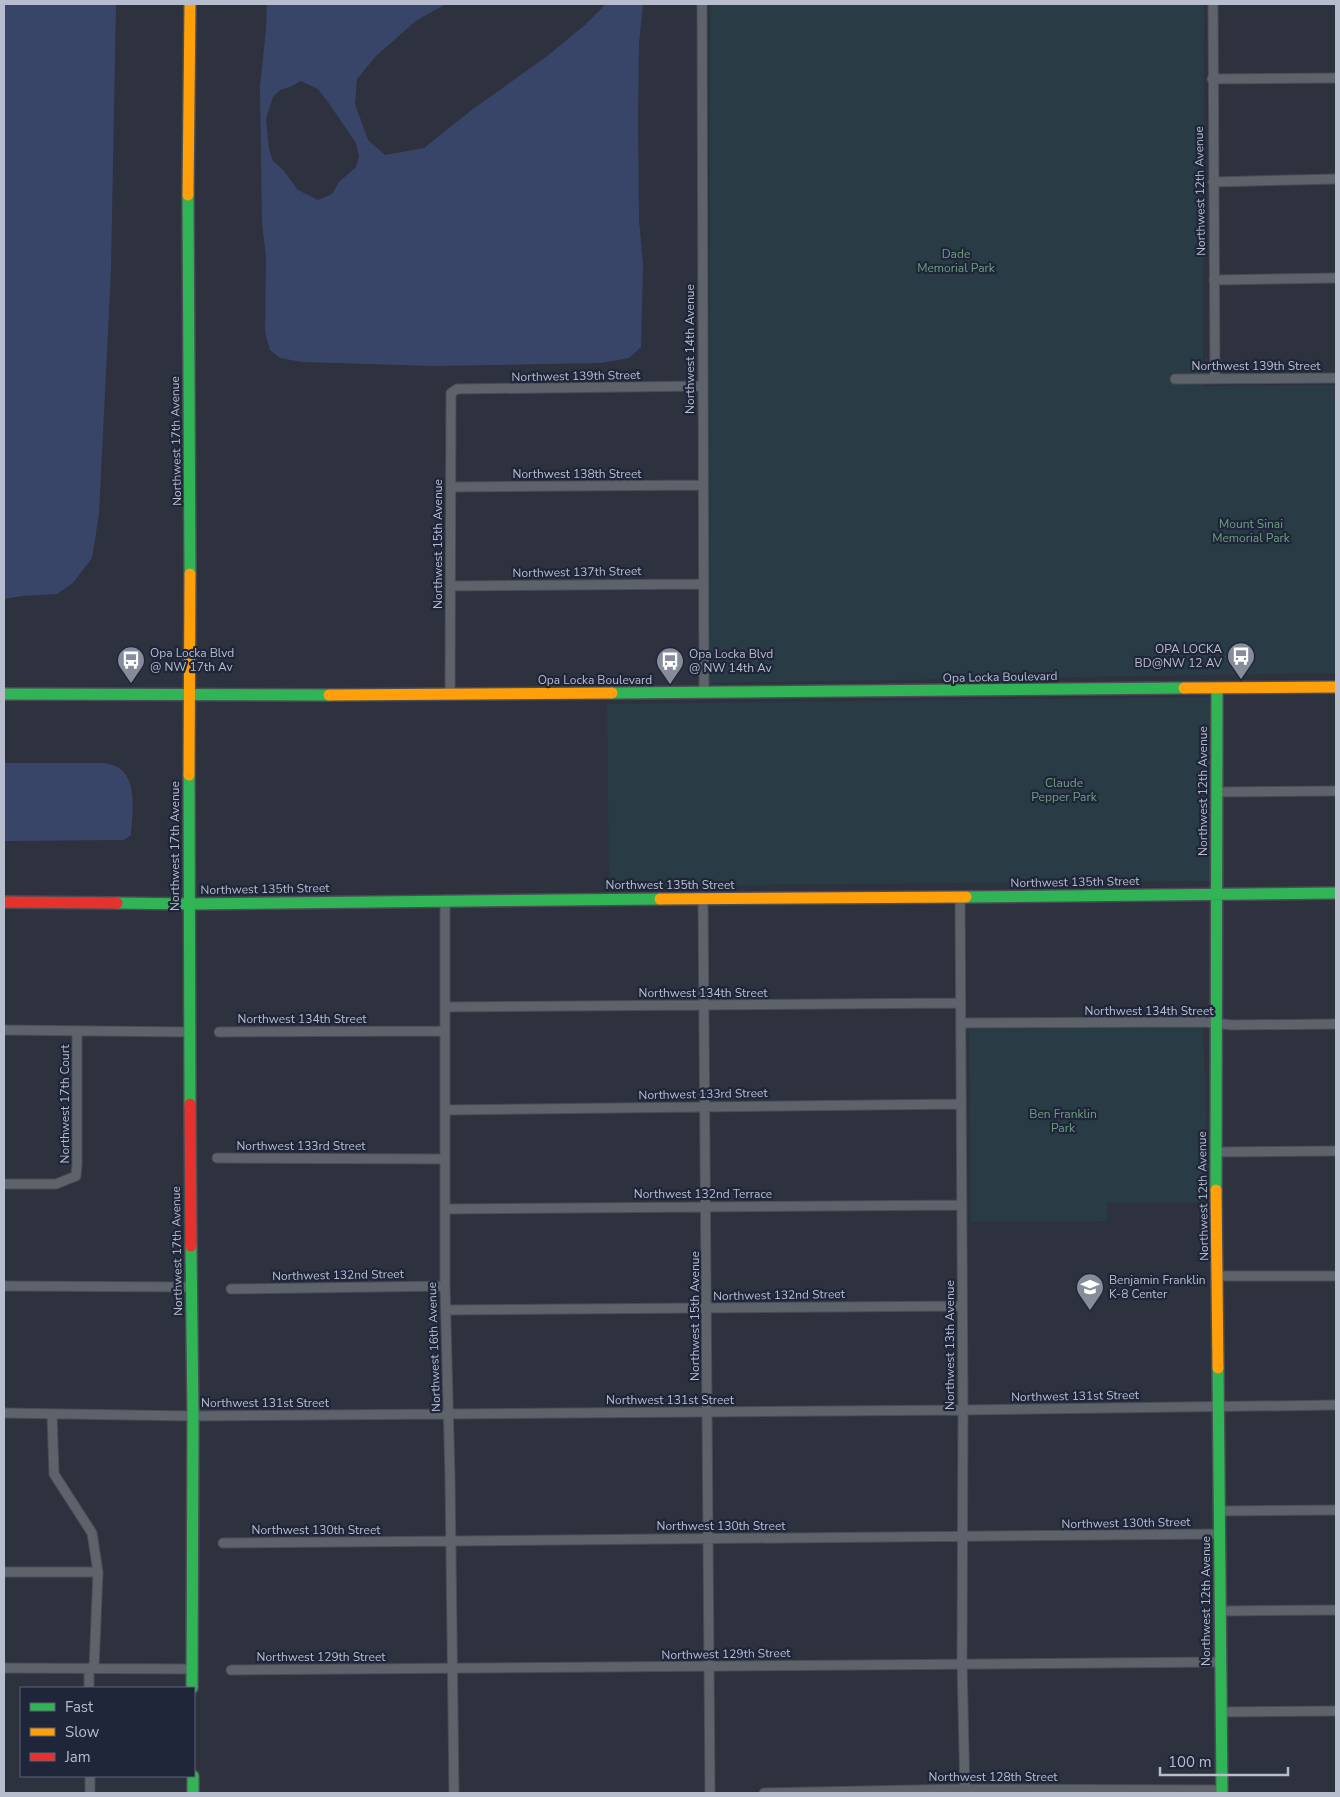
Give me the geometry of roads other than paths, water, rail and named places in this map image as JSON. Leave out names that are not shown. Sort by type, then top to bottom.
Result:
[{"type":"main road","name":"Northwest 17th Avenue","points":[[190,4],[188,337],[190,500],[189,1032],[193,1416],[192,1687]]},
{"type":"main road","name":"Opa Locka Boulevard","points":[[4,694],[189,696],[450,695],[1336,687]]},
{"type":"main road","name":"Northwest 12th Avenue","points":[[1217,689],[1216,1152],[1222,1791]]},
{"type":"main road","name":"Northwest 135th Street","points":[[4,902],[189,904],[445,900],[1336,893]]},
{"type":"main road","points":[[193,1777],[193,1793]]},
{"type":"street","name":"Northwest 14th Avenue","points":[[702,4],[704,693]]},
{"type":"street","name":"Northwest 12th Avenue","points":[[1212,4],[1215,378]]},
{"type":"street","points":[[1212,79],[1336,78]]},
{"type":"street","points":[[1213,182],[1336,179]]},
{"type":"street","points":[[1214,280],[1336,278]]},
{"type":"street","name":"Northwest 139th Street","points":[[1175,379],[1336,378]]},
{"type":"street","name":"Northwest 139th Street","points":[[451,393],[457,389],[702,386]]},
{"type":"street","name":"Northwest 15th Avenue","points":[[450,695],[451,393]]},
{"type":"street","name":"Northwest 138th Street","points":[[451,487],[703,485]]},
{"type":"street","name":"Northwest 137th Street","points":[[451,586],[703,584]]},
{"type":"street","points":[[1216,792],[1336,791]]},
{"type":"street","name":"Northwest 13th Avenue","points":[[960,896],[963,1410],[962,1664],[965,1791]]},
{"type":"street","name":"Northwest 15th Avenue","points":[[703,899],[708,1308],[710,1793]]},
{"type":"street","name":"Northwest 16th Avenue","points":[[445,900],[445,1286],[452,1542],[454,1793]]},
{"type":"street","name":"Northwest 134th Street","points":[[445,1007],[961,1003]]},
{"type":"street","name":"Northwest 134th Street","points":[[961,1023],[1336,1024]]},
{"type":"street","points":[[4,1030],[189,1032]]},
{"type":"street","name":"Northwest 17th Court","points":[[4,1184],[56,1184],[76,1176],[78,1164],[77,1031]]},
{"type":"street","name":"Northwest 134th Street","points":[[219,1032],[445,1031]]},
{"type":"street","name":"Northwest 133rd Street","points":[[445,1110],[961,1104]]},
{"type":"street","points":[[1216,1152],[1336,1151]]},
{"type":"street","name":"Northwest 133rd Street","points":[[217,1158],[445,1159]]},
{"type":"street","name":"Northwest 132nd Terrace","points":[[445,1209],[962,1205]]},
{"type":"street","points":[[1218,1276],[1336,1276]]},
{"type":"street","points":[[4,1286],[191,1288]]},
{"type":"street","name":"Northwest 132nd Street","points":[[231,1289],[445,1286]]},
{"type":"street","name":"Northwest 132nd Street","points":[[446,1310],[962,1306]]},
{"type":"street","name":"Northwest 131st Street","points":[[4,1413],[193,1416],[1336,1405]]},
{"type":"street","points":[[52,1414],[54,1474],[92,1533],[98,1572],[89,1687]]},
{"type":"street","points":[[1220,1511],[1336,1510]]},
{"type":"street","name":"Northwest 130th Street","points":[[223,1543],[708,1538],[962,1538],[1220,1534]]},
{"type":"street","points":[[4,1572],[98,1572]]},
{"type":"street","points":[[1220,1611],[1336,1610]]},
{"type":"street","name":"Northwest 129th Street","points":[[231,1670],[1220,1662]]},
{"type":"street","points":[[4,1668],[192,1669]]},
{"type":"street","points":[[1221,1712],[1336,1711]]},
{"type":"street","points":[[90,1777],[90,1793]]},
{"type":"street","name":"Northwest 128th Street","points":[[764,1793],[1222,1791]]},
{"type":"water","points":[[4,4],[116,4],[111,271],[99,514],[92,558],[73,583],[57,594],[4,599]]},
{"type":"water","points":[[267,4],[446,4],[417,20],[376,56],[357,79],[355,104],[368,140],[385,155],[424,148],[473,109],[546,57],[586,24],[606,4],[643,4],[639,44],[638,120],[639,220],[643,265],[641,347],[629,358],[601,363],[434,366],[302,362],[280,358],[270,350],[265,332],[266,257],[262,223],[260,87]],"holes":[[[301,81],[318,89],[356,143],[359,157],[356,167],[339,182],[332,194],[318,200],[298,190],[284,171],[273,161],[269,149],[266,119],[273,97],[280,90]]]},
{"type":"water","points":[[4,763],[104,763],[117,767],[125,774],[131,789],[133,809],[131,835],[124,840],[4,841]]},
{"type":"place","name":"OPA LOCKA BD@NW 12 AV","points":[[1241,680]]},
{"type":"place","name":"Opa Locka Blvd @ NW 17th Av","points":[[131,684]]},
{"type":"place","name":"Opa Locka Blvd @ NW 14th Av","points":[[670,685]]},
{"type":"place","name":"Benjamin Franklin K-8 Center","points":[[1090,1311]]},
{"type":"park label","name":"Dade Memorial Park","points":[[956,261]]},
{"type":"park label","name":"Mount Sinai Memorial Park","points":[[1251,531]]},
{"type":"park label","name":"Claude Pepper Park","points":[[1064,790]]},
{"type":"park label","name":"Ben Franklin Park","points":[[1063,1121]]}]
